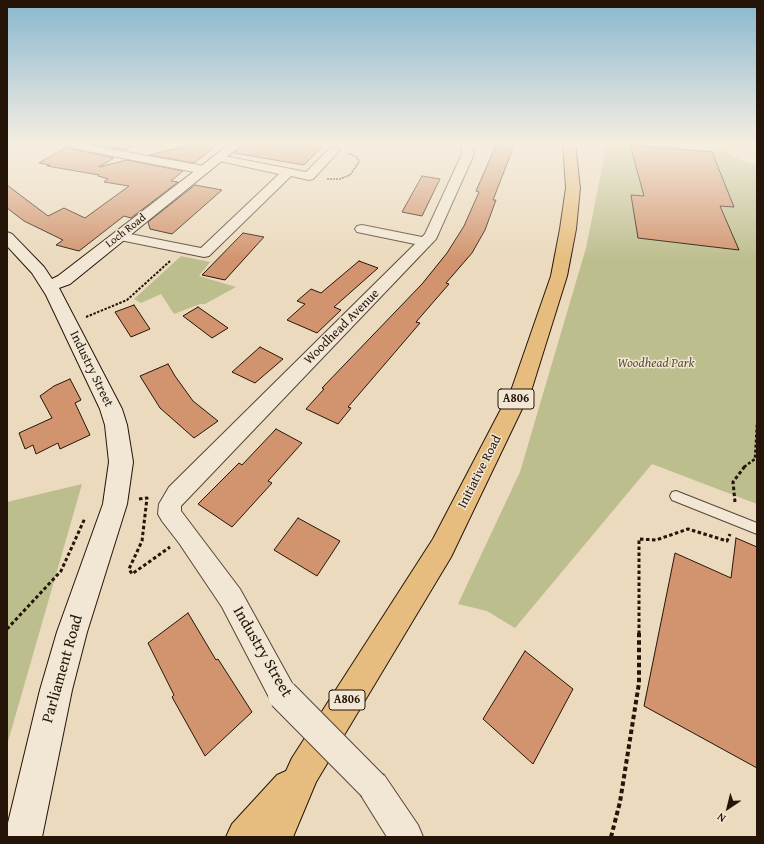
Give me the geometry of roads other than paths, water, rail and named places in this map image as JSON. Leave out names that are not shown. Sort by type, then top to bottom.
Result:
[{"type":"main road","name":"Loch Road","points":[[50,286],[64,280],[188,182]]},
{"type":"main road","name":"Initiative Road","points":[[304,770],[442,548],[522,388],[559,276],[567,237],[573,182]]},
{"type":"main road","name":"Industry Street","points":[[7,237],[38,270],[50,286],[112,409],[116,424],[121,462],[115,504]]},
{"type":"main road","name":"Parliament Road","points":[[23,837],[60,675],[72,632],[115,504]]},
{"type":"main road","name":"A806","points":[[245,837],[304,770]]},
{"type":"main road","name":"A806","points":[[274,837],[304,770]]},
{"type":"street","points":[[120,236],[204,253],[277,182]]},
{"type":"street","name":"Woodhead Avenue","points":[[177,494],[432,236],[456,182]]},
{"type":"street","points":[[362,229],[426,242]]},
{"type":"street","name":"Industry Street","points":[[177,494],[170,504],[170,514],[187,535],[231,598],[283,695],[373,786],[406,837]]},
{"type":"lane","points":[[676,496],[757,529]]},
{"type":"park label","name":"Woodhead Park","points":[[656,364]]}]
